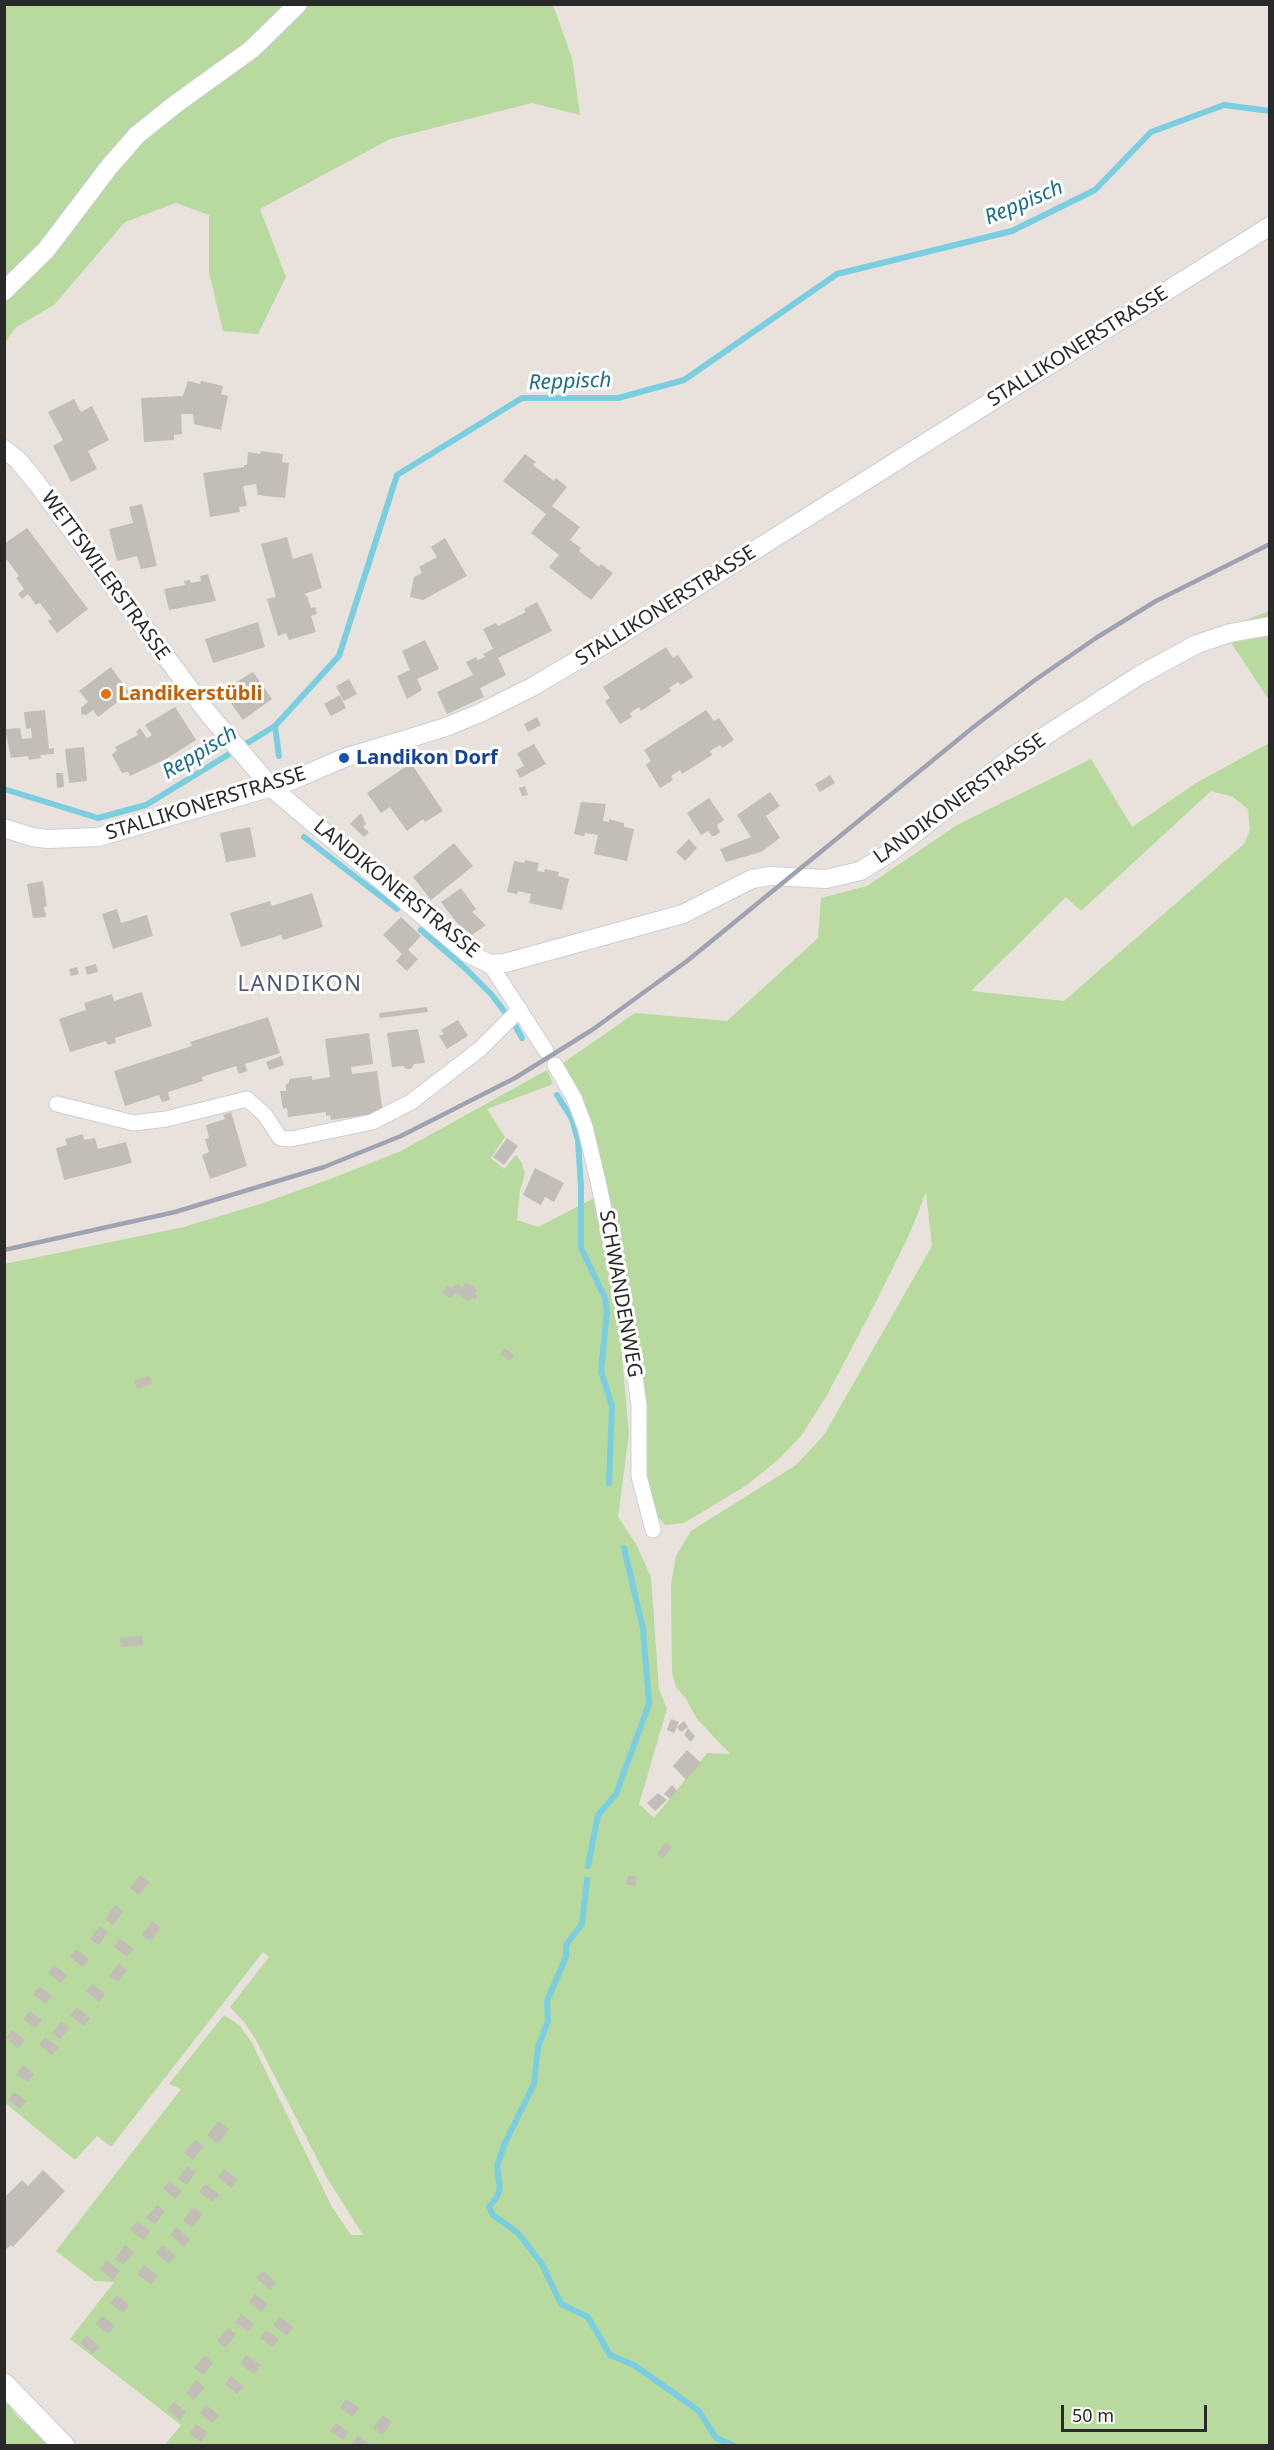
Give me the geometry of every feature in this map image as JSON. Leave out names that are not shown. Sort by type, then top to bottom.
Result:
[{"type":"main road","points":[[4,2384],[64,2445]]},
{"type":"street","points":[[4,291],[46,249],[109,167],[137,135],[258,44],[298,4]]},
{"type":"street","name":"STALLIKONERSTRASSE","points":[[4,828],[32,837],[48,839],[98,837],[272,788],[306,776],[344,758],[443,728],[480,713],[552,676],[1269,226]]},
{"type":"street","name":"WETTSWILERSTRASSE","points":[[4,449],[18,460],[36,482],[185,684],[272,788]]},
{"type":"street","name":"LANDIKONERSTRASSE","points":[[272,788],[469,954],[490,964],[505,963],[683,914],[752,879],[770,876],[826,879],[860,871],[891,852],[1012,758],[1175,654],[1217,636],[1269,627]]},
{"type":"street","points":[[490,964],[546,1051]]},
{"type":"street","points":[[57,1104],[134,1123],[166,1119],[247,1099],[265,1115],[280,1138],[291,1138],[372,1122],[411,1101],[480,1049],[520,1009]]},
{"type":"street","name":"SCHWANDENWEG","points":[[555,1065],[574,1098],[585,1127],[601,1193],[625,1310],[639,1405],[639,1476],[653,1530]]},
{"type":"green space","points":[[5,5],[553,5],[572,58],[580,115],[532,103],[390,139],[260,209],[286,277],[258,334],[223,331],[209,272],[209,215],[176,203],[125,222],[54,305],[15,328],[5,343]]},
{"type":"green space","points":[[1269,611],[1269,700],[1222,629]]},
{"type":"green space","points":[[1269,743],[1269,2445],[165,2445],[181,2425],[70,2339],[114,2282],[95,2281],[56,2251],[181,2089],[169,2084],[224,2015],[240,2026],[252,2043],[332,2207],[351,2235],[363,2235],[327,2178],[255,2038],[230,2007],[269,1957],[263,1952],[111,2147],[97,2136],[75,2160],[5,2103],[4,1264],[184,1227],[263,1203],[333,1178],[401,1151],[547,1070],[553,1084],[487,1109],[505,1137],[491,1158],[504,1169],[516,1155],[522,1163],[525,1174],[520,1191],[517,1220],[538,1227],[594,1198],[620,1335],[629,1434],[618,1517],[636,1544],[651,1577],[659,1689],[667,1709],[639,1804],[654,1818],[707,1753],[730,1754],[697,1719],[676,1687],[672,1673],[671,1584],[676,1556],[691,1531],[796,1465],[824,1435],[932,1246],[926,1192],[910,1233],[877,1300],[826,1397],[801,1436],[779,1459],[747,1485],[684,1523],[665,1525],[654,1512],[645,1470],[647,1425],[633,1318],[587,1114],[563,1063],[635,1013],[727,1021],[818,938],[821,898],[867,886],[957,825],[1091,759],[1132,827],[1196,783]],"holes":[[[1211,791],[1233,797],[1248,809],[1250,830],[1244,844],[1064,1001],[971,991],[1066,897],[1081,911]]]},
{"type":"green space","points":[[4,2399],[17,2416],[50,2445],[5,2445]]},
{"type":"building","points":[[188,381],[200,384],[201,381],[223,386],[221,394],[228,396],[221,430],[194,424],[193,414],[181,414],[182,434],[174,435],[174,440],[144,442],[141,398],[183,396]]},
{"type":"building","points":[[74,399],[81,412],[92,406],[109,440],[88,451],[97,469],[71,482],[53,446],[63,440],[48,412]]},
{"type":"building","points":[[261,451],[283,454],[282,462],[289,463],[285,498],[258,495],[256,484],[243,486],[247,506],[239,507],[240,512],[210,517],[203,473],[244,467],[247,465],[248,452],[260,454]]},
{"type":"building","points":[[525,454],[536,462],[533,465],[554,481],[556,478],[567,487],[552,506],[580,527],[570,540],[581,548],[579,551],[599,567],[601,564],[613,573],[591,600],[549,567],[559,555],[531,533],[546,514],[503,481]]},
{"type":"building","points":[[142,504],[157,566],[141,569],[137,556],[117,561],[109,529],[133,523],[129,507]]},
{"type":"building","points":[[27,528],[88,609],[57,633],[48,621],[52,619],[40,603],[36,605],[28,594],[22,599],[18,594],[24,589],[16,578],[19,576],[7,560],[4,562],[4,544]]},
{"type":"building","points":[[287,537],[293,559],[312,553],[322,588],[304,594],[311,608],[315,607],[317,614],[311,616],[316,632],[289,640],[286,633],[278,636],[267,599],[276,597],[261,544]]},
{"type":"building","points":[[445,538],[467,576],[423,600],[410,597],[414,577],[422,573],[419,567],[437,557],[431,547]]},
{"type":"building","points":[[208,574],[216,601],[169,610],[164,589],[185,585],[184,581],[190,580],[191,583],[201,581],[200,576]]},
{"type":"building","points":[[537,602],[552,631],[498,658],[506,675],[480,688],[484,697],[447,714],[437,692],[473,675],[466,662],[476,657],[477,660],[485,657],[483,654],[493,649],[483,629],[496,623],[498,626],[526,612],[524,609]]},
{"type":"building","points":[[258,622],[265,647],[213,663],[205,639]]},
{"type":"building","points":[[425,640],[439,669],[417,679],[422,690],[407,699],[397,676],[410,670],[402,651]]},
{"type":"building","points":[[666,647],[673,658],[678,655],[693,677],[681,685],[678,682],[669,688],[671,691],[641,711],[639,707],[630,713],[632,717],[620,724],[605,701],[610,698],[603,687]]},
{"type":"building","name":"Landikerstübli","points":[[111,667],[133,698],[126,703],[123,698],[98,717],[93,710],[86,715],[81,714],[81,708],[88,702],[79,691]]},
{"type":"building","points":[[253,672],[272,699],[243,720],[222,691]]},
{"type":"building","points":[[349,679],[357,694],[344,701],[336,686]]},
{"type":"building","points":[[340,695],[346,708],[331,716],[324,704]]},
{"type":"building","points":[[175,707],[196,740],[166,759],[130,776],[128,772],[122,773],[112,755],[117,750],[115,747],[138,735],[136,732],[140,728],[147,738],[152,735],[145,725]]},
{"type":"building","points":[[45,710],[49,749],[54,748],[54,754],[40,755],[41,758],[29,760],[28,756],[11,758],[5,729],[20,728],[22,739],[32,738],[31,728],[26,729],[24,712]]},
{"type":"building","points":[[706,710],[714,721],[719,718],[734,740],[722,748],[720,745],[710,751],[712,755],[682,774],[680,770],[671,776],[673,780],[660,788],[646,765],[651,761],[644,750]]},
{"type":"building","points":[[537,717],[541,725],[528,732],[524,724]]},
{"type":"building","points":[[534,744],[546,764],[520,778],[516,770],[524,766],[517,753]]},
{"type":"building","points":[[84,747],[87,781],[69,783],[65,749]]},
{"type":"building","points":[[411,763],[443,811],[425,822],[423,819],[407,831],[390,807],[381,813],[367,793]]},
{"type":"building","points":[[56,773],[63,773],[64,787],[57,788]]},
{"type":"building","points":[[830,775],[835,783],[820,792],[815,784]]},
{"type":"building","points":[[525,786],[528,795],[522,796],[519,788]]},
{"type":"building","points":[[770,792],[780,806],[766,816],[780,838],[761,852],[726,862],[720,849],[751,837],[737,815]]},
{"type":"building","points":[[709,798],[724,820],[717,825],[720,832],[715,836],[708,831],[701,835],[687,813]]},
{"type":"building","points":[[581,802],[606,804],[603,821],[609,822],[609,819],[624,823],[624,827],[634,829],[627,861],[594,854],[598,835],[574,834]]},
{"type":"building","points":[[361,813],[366,824],[363,827],[369,832],[364,837],[350,824]]},
{"type":"building","points":[[250,827],[256,857],[226,862],[220,833]]},
{"type":"building","points":[[689,839],[697,848],[685,861],[676,852]]},
{"type":"building","points":[[454,843],[473,866],[431,900],[413,877]]},
{"type":"building","points":[[525,860],[539,863],[537,871],[544,872],[545,869],[559,872],[558,876],[569,879],[562,910],[529,903],[531,894],[518,891],[517,894],[507,892],[514,861],[524,863]]},
{"type":"building","points":[[43,881],[47,906],[44,907],[46,917],[33,918],[27,884]]},
{"type":"building","points":[[461,888],[476,909],[472,912],[486,925],[472,935],[457,923],[441,902]]},
{"type":"building","points":[[312,893],[323,927],[283,940],[281,935],[241,947],[230,913],[270,901],[272,906]]},
{"type":"building","points":[[117,909],[121,923],[147,915],[153,936],[113,949],[102,914]]},
{"type":"building","points":[[401,917],[421,936],[408,950],[418,959],[407,971],[396,961],[402,954],[383,935]]},
{"type":"building","points":[[96,964],[98,972],[87,975],[85,967]]},
{"type":"building","points":[[77,967],[79,974],[71,976],[69,969]]},
{"type":"building","points":[[142,992],[152,1026],[115,1038],[116,1043],[108,1045],[106,1041],[70,1052],[59,1019],[86,1010],[84,1003],[112,994],[114,1001]]},
{"type":"building","points":[[427,1007],[428,1012],[380,1018],[379,1013]]},
{"type":"building","points":[[268,1017],[280,1053],[245,1064],[247,1071],[239,1074],[236,1066],[202,1077],[203,1081],[168,1092],[170,1100],[162,1102],[159,1095],[125,1106],[114,1071],[192,1046],[190,1042]]},
{"type":"building","points":[[458,1020],[468,1036],[447,1049],[439,1036],[444,1034],[441,1030]]},
{"type":"building","points":[[418,1029],[425,1063],[414,1064],[411,1069],[406,1069],[404,1066],[392,1067],[387,1033]]},
{"type":"building","points":[[369,1033],[373,1064],[351,1067],[352,1074],[377,1071],[383,1113],[331,1120],[330,1115],[326,1116],[326,1112],[288,1117],[287,1108],[283,1109],[280,1091],[286,1091],[289,1079],[312,1076],[312,1080],[330,1077],[325,1039]]},
{"type":"building","points":[[281,1056],[284,1065],[269,1070],[266,1062]]},
{"type":"building","points":[[231,1112],[247,1166],[210,1179],[202,1155],[209,1152],[205,1139],[209,1138],[206,1125],[225,1119],[223,1115]]},
{"type":"building","points":[[83,1134],[84,1140],[95,1138],[98,1149],[126,1142],[132,1163],[64,1180],[56,1148],[67,1145],[65,1139]]},
{"type":"building","points":[[507,1138],[518,1146],[504,1165],[493,1157]]},
{"type":"building","points":[[535,1168],[564,1183],[554,1202],[545,1197],[541,1205],[523,1195]]},
{"type":"building","points":[[467,1282],[477,1290],[475,1294],[478,1296],[475,1300],[472,1298],[468,1302],[458,1293],[449,1298],[442,1293],[447,1286],[450,1288],[458,1284],[462,1288]]},
{"type":"building","points":[[504,1348],[514,1355],[510,1361],[500,1354]]},
{"type":"building","points":[[150,1376],[152,1384],[137,1389],[134,1380]]},
{"type":"building","points":[[142,1636],[143,1645],[121,1647],[120,1638]]},
{"type":"building","points":[[671,1719],[679,1722],[674,1733],[667,1730]]},
{"type":"building","points":[[684,1721],[688,1727],[681,1732],[677,1727]]},
{"type":"building","points":[[688,1728],[695,1736],[691,1742],[684,1735]]},
{"type":"building","points":[[687,1750],[701,1763],[686,1780],[673,1766]]},
{"type":"building","points":[[672,1785],[677,1791],[670,1799],[664,1794]]},
{"type":"building","points":[[658,1793],[667,1800],[655,1811],[647,1803]]},
{"type":"building","points":[[666,1842],[672,1847],[663,1859],[657,1854]]},
{"type":"building","points":[[140,1875],[149,1882],[139,1895],[130,1888]]},
{"type":"building","points":[[628,1875],[637,1877],[635,1886],[626,1884]]},
{"type":"building","points":[[115,1905],[123,1911],[113,1925],[105,1919]]},
{"type":"building","points":[[152,1921],[161,1927],[151,1941],[142,1935]]},
{"type":"building","points":[[100,1926],[108,1932],[99,1945],[90,1939]]},
{"type":"building","points":[[120,1939],[134,1949],[127,1957],[114,1947]]},
{"type":"building","points":[[76,1949],[89,1959],[83,1967],[70,1957]]},
{"type":"building","points":[[119,1963],[127,1970],[117,1982],[109,1976]]},
{"type":"building","points":[[54,1965],[67,1975],[61,1983],[48,1973]]},
{"type":"building","points":[[92,1984],[105,1994],[99,2002],[86,1991]]},
{"type":"building","points":[[40,1987],[52,1996],[46,2004],[33,1994]]},
{"type":"building","points":[[77,2007],[90,2018],[84,2026],[70,2016]]},
{"type":"building","points":[[30,2011],[42,2020],[35,2028],[23,2019]]},
{"type":"building","points":[[61,2021],[70,2027],[60,2039],[52,2033]]},
{"type":"building","points":[[12,2030],[25,2040],[18,2048],[6,2038]]},
{"type":"building","points":[[45,2037],[59,2047],[52,2055],[39,2045]]},
{"type":"building","points":[[23,2065],[34,2074],[28,2082],[16,2074]]},
{"type":"building","points":[[14,2092],[27,2101],[20,2109],[8,2100]]},
{"type":"building","points":[[218,2121],[229,2129],[218,2144],[207,2135]]},
{"type":"building","points":[[195,2140],[204,2146],[193,2160],[184,2153]]},
{"type":"building","points":[[187,2166],[196,2172],[187,2185],[178,2179]]},
{"type":"building","points":[[224,2169],[238,2179],[231,2188],[218,2177]]},
{"type":"building","points":[[43,2170],[65,2191],[13,2247],[11,2245],[4,2251],[4,2198],[22,2180],[28,2186]]},
{"type":"building","points":[[169,2181],[182,2191],[175,2199],[163,2189]]},
{"type":"building","points":[[205,2184],[219,2194],[213,2202],[199,2192]]},
{"type":"building","points":[[157,2205],[165,2211],[155,2224],[146,2218]]},
{"type":"building","points":[[193,2207],[203,2214],[192,2228],[183,2221]]},
{"type":"building","points":[[137,2221],[150,2231],[144,2240],[130,2230]]},
{"type":"building","points":[[176,2227],[190,2239],[184,2247],[170,2234]]},
{"type":"building","points":[[125,2245],[134,2252],[123,2265],[115,2259]]},
{"type":"building","points":[[162,2245],[176,2256],[169,2264],[156,2253]]},
{"type":"building","points":[[107,2260],[120,2271],[113,2280],[100,2270]]},
{"type":"building","points":[[144,2265],[158,2275],[151,2284],[137,2274]]},
{"type":"building","points":[[263,2271],[276,2282],[270,2290],[256,2278]]},
{"type":"building","points":[[255,2294],[268,2304],[261,2312],[249,2302]]},
{"type":"building","points":[[117,2295],[129,2305],[123,2313],[110,2303]]},
{"type":"building","points":[[241,2314],[254,2324],[248,2332],[235,2322]]},
{"type":"building","points":[[102,2316],[115,2326],[109,2334],[95,2324]]},
{"type":"building","points":[[280,2317],[293,2327],[287,2336],[273,2325]]},
{"type":"building","points":[[228,2328],[236,2334],[225,2348],[217,2341]]},
{"type":"building","points":[[267,2330],[279,2339],[273,2348],[260,2338]]},
{"type":"building","points":[[86,2335],[100,2346],[93,2354],[80,2343]]},
{"type":"building","points":[[205,2355],[213,2363],[203,2375],[194,2368]]},
{"type":"building","points":[[246,2355],[261,2365],[254,2374],[240,2364]]},
{"type":"building","points":[[231,2376],[244,2386],[237,2394],[225,2384]]},
{"type":"building","points":[[196,2380],[205,2387],[194,2400],[186,2393]]},
{"type":"building","points":[[346,2399],[359,2408],[353,2417],[340,2408]]},
{"type":"building","points":[[174,2402],[186,2412],[180,2420],[167,2410]]},
{"type":"building","points":[[206,2405],[219,2415],[213,2423],[200,2414]]},
{"type":"building","points":[[383,2415],[392,2422],[382,2435],[373,2428]]},
{"type":"building","points":[[336,2423],[349,2432],[343,2440],[330,2431]]},
{"type":"building","points":[[196,2424],[208,2432],[201,2442],[189,2434]]},
{"type":"building","points":[[358,2436],[370,2445],[351,2445]]},
{"type":"waterway","name":"Reppisch","points":[[4,789],[98,818],[146,805],[275,726],[339,656],[397,475],[522,398],[618,398],[684,380],[837,274],[1012,231],[1095,190],[1151,132],[1224,105],[1270,111]]},
{"type":"waterway","points":[[275,726],[279,756]]},
{"type":"waterway","points":[[304,837],[397,909]]},
{"type":"waterway","points":[[421,930],[466,969],[504,1011]]},
{"type":"waterway","points":[[516,1027],[522,1038]]},
{"type":"waterway","points":[[557,1095],[572,1119],[578,1140],[581,1248],[605,1298],[607,1311],[601,1371],[612,1406],[609,1483]]},
{"type":"waterway","points":[[588,1866],[598,1815],[616,1794],[649,1704],[643,1629],[624,1548]]},
{"type":"waterway","points":[[587,1880],[582,1924],[566,1945],[566,1957],[547,2001],[548,2021],[538,2047],[534,2084],[505,2143],[497,2166],[500,2188],[497,2197],[489,2207],[493,2215],[518,2233],[542,2264],[561,2304],[588,2317],[610,2355],[634,2365],[699,2411],[716,2438],[735,2446]]},
{"type":"railway","points":[[4,1250],[175,1212],[324,1167],[401,1136],[515,1078],[592,1030],[687,961],[976,725],[1035,680],[1096,638],[1156,601],[1270,544]]},
{"type":"place","name":"Landikerstübli","points":[[106,694]]},
{"type":"place","name":"Landikon Dorf","points":[[344,758]]},
{"type":"district","name":"LANDIKON","points":[[300,985]]}]
